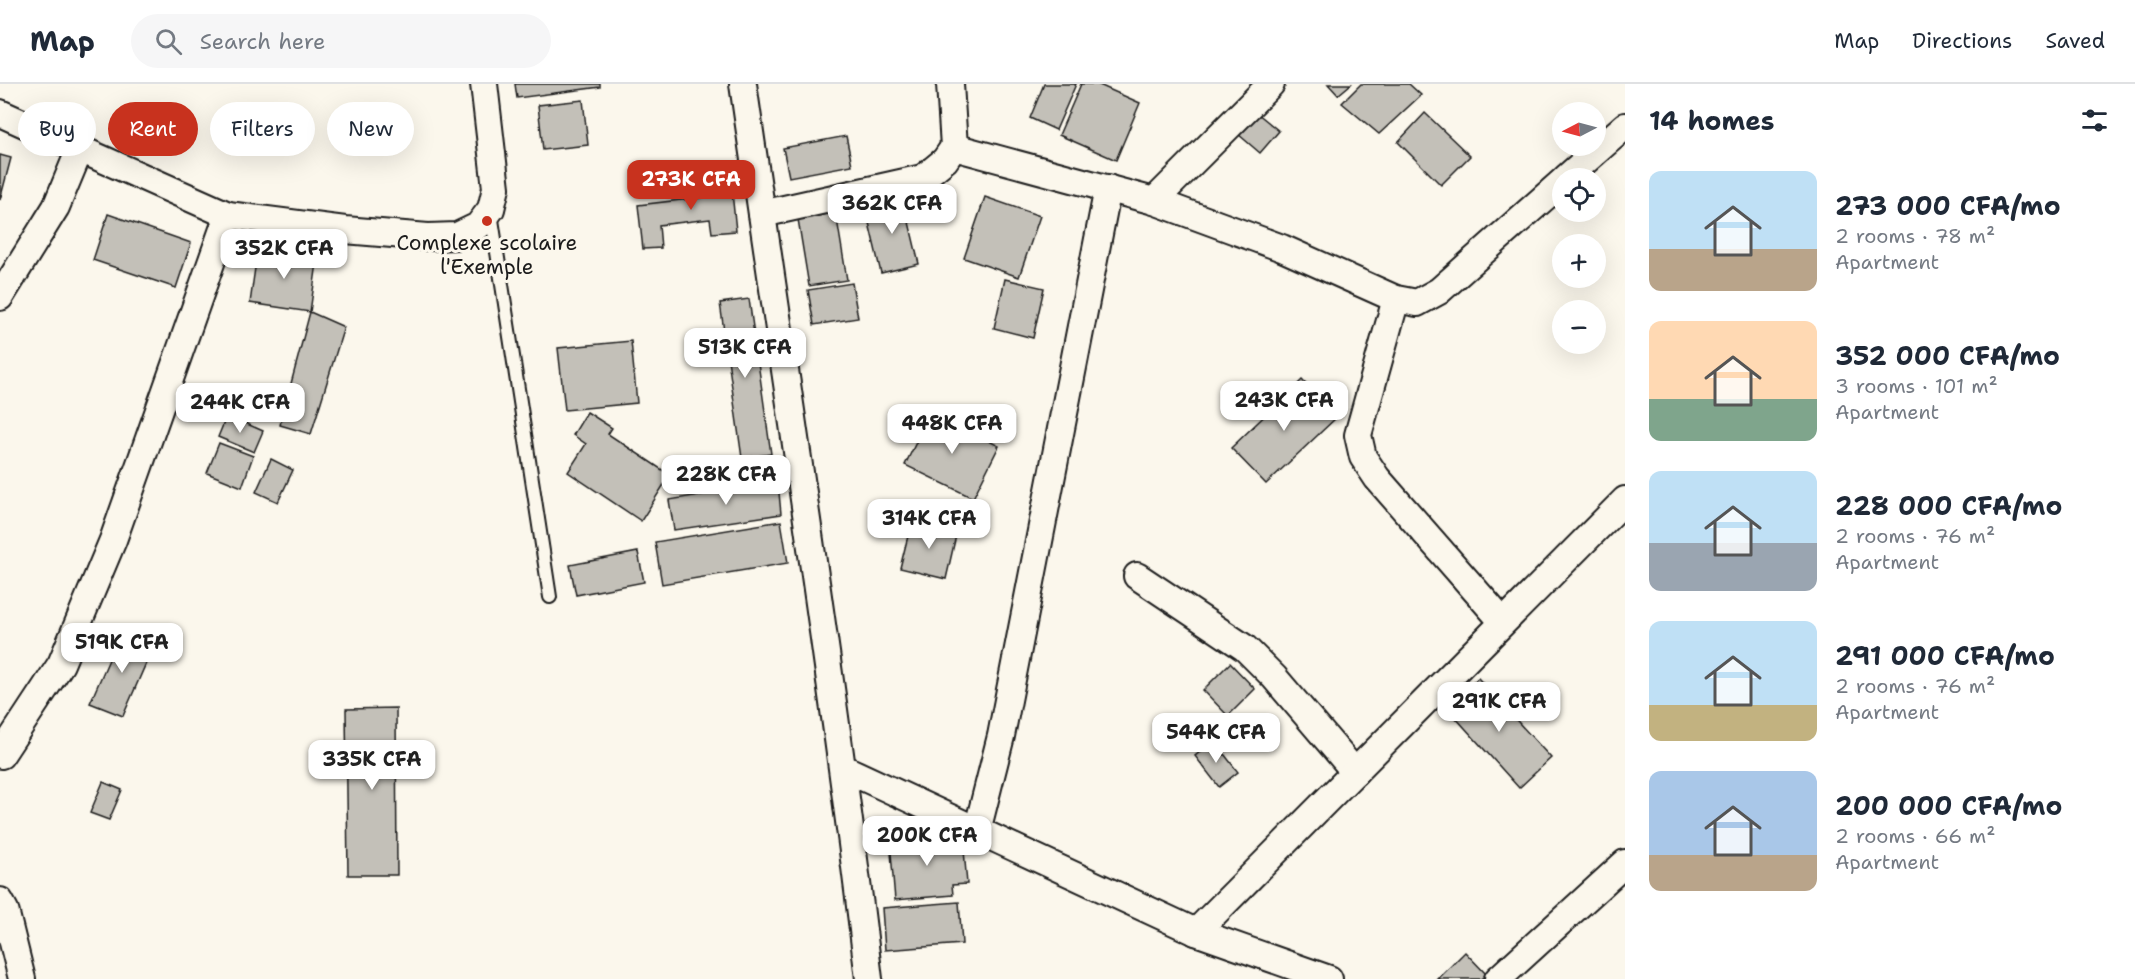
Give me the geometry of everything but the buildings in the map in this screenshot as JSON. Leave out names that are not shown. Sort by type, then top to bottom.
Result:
[{"type":"street","points":[[96,156],[228,215],[345,230],[428,237],[457,236],[478,226],[491,209],[496,188],[484,84]]},
{"type":"street","points":[[743,84],[799,452],[843,768],[869,979]]},
{"type":"street","points":[[762,214],[923,178],[945,160],[954,147],[950,84]]},
{"type":"street","points":[[1154,201],[1271,84]]},
{"type":"street","points":[[0,113],[18,121]]},
{"type":"street","points":[[1578,168],[1625,126]]},
{"type":"street","points":[[954,147],[1154,201],[1282,248],[1396,299],[1418,303],[1439,291],[1552,191]]},
{"type":"street","points":[[0,297],[56,207],[77,156]]},
{"type":"street","points":[[977,831],[1001,736],[1108,188]]},
{"type":"street","points":[[1,755],[61,664],[157,422],[228,215]]},
{"type":"street","points":[[1396,299],[1358,435],[1363,457],[1377,478],[1503,622]]},
{"type":"street","points":[[1196,932],[1625,500]]},
{"type":"street","points":[[1137,576],[1245,648],[1274,677],[1355,772]]},
{"type":"street","points":[[843,768],[1196,932],[1329,979]]},
{"type":"street","points":[[1498,979],[1625,863]]},
{"type":"street","points":[[0,901],[5,910],[22,979]]},
{"type":"lane","points":[[491,209],[550,597]]},
{"type":"place","name":"Complexe scolaire l'Exemple","points":[[487,221]]}]
